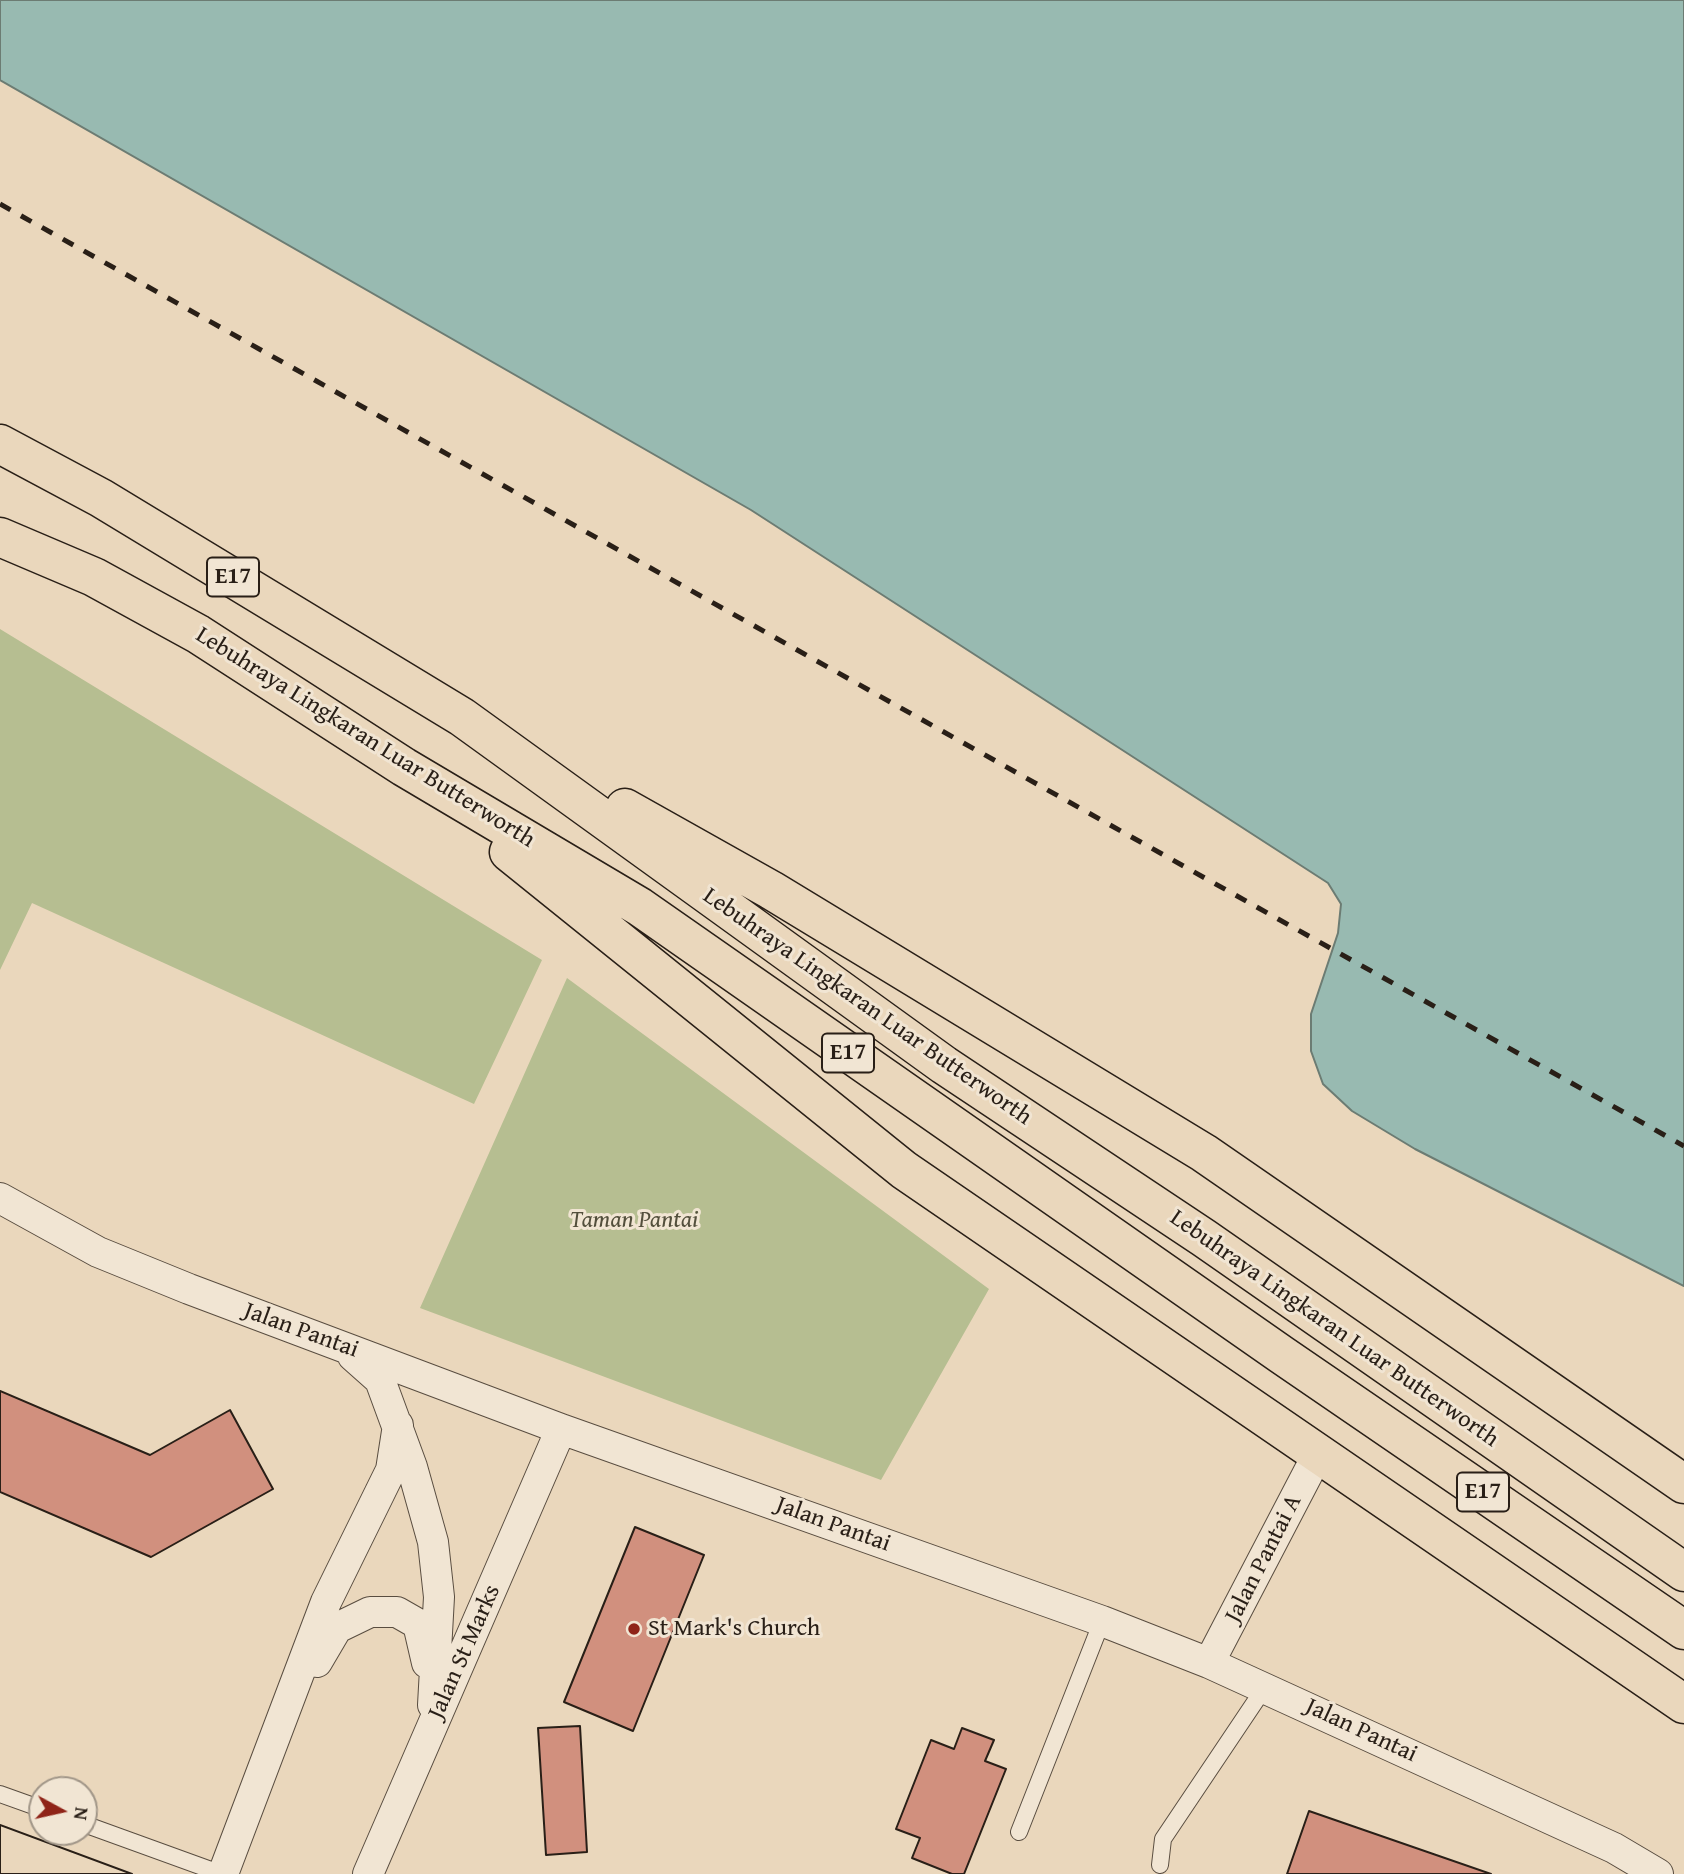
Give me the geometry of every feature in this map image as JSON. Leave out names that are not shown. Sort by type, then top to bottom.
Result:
[{"type":"highway","name":"Lebuhraya Lingkaran Luar Butterworth","points":[[0,444],[112,505],[462,717],[944,1065],[1309,1311],[1684,1572]]},
{"type":"highway","name":"Lebuhraya Lingkaran Luar Butterworth","points":[[0,537],[94,578],[198,634],[404,767],[640,907],[1282,1355],[1684,1630]]},
{"type":"highway","points":[[462,717],[771,890],[1203,1153],[1684,1484]]},
{"type":"highway","points":[[404,767],[904,1170],[1684,1704]]},
{"type":"highway","points":[[1635,1672],[1684,1730]]},
{"type":"street","name":"Jalan Pantai","points":[[0,1198],[98,1252],[343,1347],[561,1429],[1102,1621],[1209,1663],[1614,1848],[1658,1874]]},
{"type":"street","points":[[343,1347],[380,1380],[398,1425],[433,1542],[439,1597],[432,1727]]},
{"type":"street","points":[[223,1874],[326,1602],[391,1470],[398,1425]]},
{"type":"street","name":"Jalan St Marks","points":[[368,1874],[561,1429]]},
{"type":"street","name":"Jalan Pantai A","points":[[1209,1663],[1318,1454]]},
{"type":"street","points":[[282,1718],[337,1629],[370,1612],[397,1612],[418,1624],[426,1657],[432,1727]]},
{"type":"lane","points":[[1019,1832],[1102,1621]]},
{"type":"lane","points":[[1160,1865],[1163,1839],[1265,1687]]},
{"type":"lane","points":[[0,1794],[28,1804]]},
{"type":"lane","points":[[98,1830],[186,1868],[223,1874]]},
{"type":"green space","points":[[0,629],[542,960],[474,1104],[32,903],[0,970]]},
{"type":"green space","name":"Taman Pantai","points":[[567,978],[989,1289],[881,1480],[420,1308]]},
{"type":"water","points":[[0,0],[1684,0],[1684,1286],[1415,1149],[1352,1111],[1323,1084],[1311,1051],[1311,1014],[1338,933],[1341,904],[1328,883],[751,510],[0,80]]},
{"type":"building","points":[[0,1391],[150,1455],[230,1410],[273,1489],[151,1557],[0,1492]]},
{"type":"building","name":"St Mark's Church","points":[[635,1527],[704,1555],[633,1731],[564,1702]]},
{"type":"building","points":[[580,1726],[587,1852],[546,1855],[538,1728]]},
{"type":"building","points":[[962,1728],[994,1740],[985,1761],[1006,1769],[964,1874],[952,1874],[912,1858],[920,1838],[896,1829],[931,1740],[954,1749]]},
{"type":"building","points":[[1309,1811],[1491,1874],[1287,1874]]},
{"type":"building","points":[[0,1825],[28,1835],[28,1846],[57,1846],[132,1874],[0,1874]]},
{"type":"building","points":[[0,1825],[28,1835],[28,1846],[57,1846],[132,1874],[0,1874]]},
{"type":"railway","points":[[0,204],[1684,1146]]},
{"type":"place","name":"St Mark's Church","points":[[634,1629]]}]
